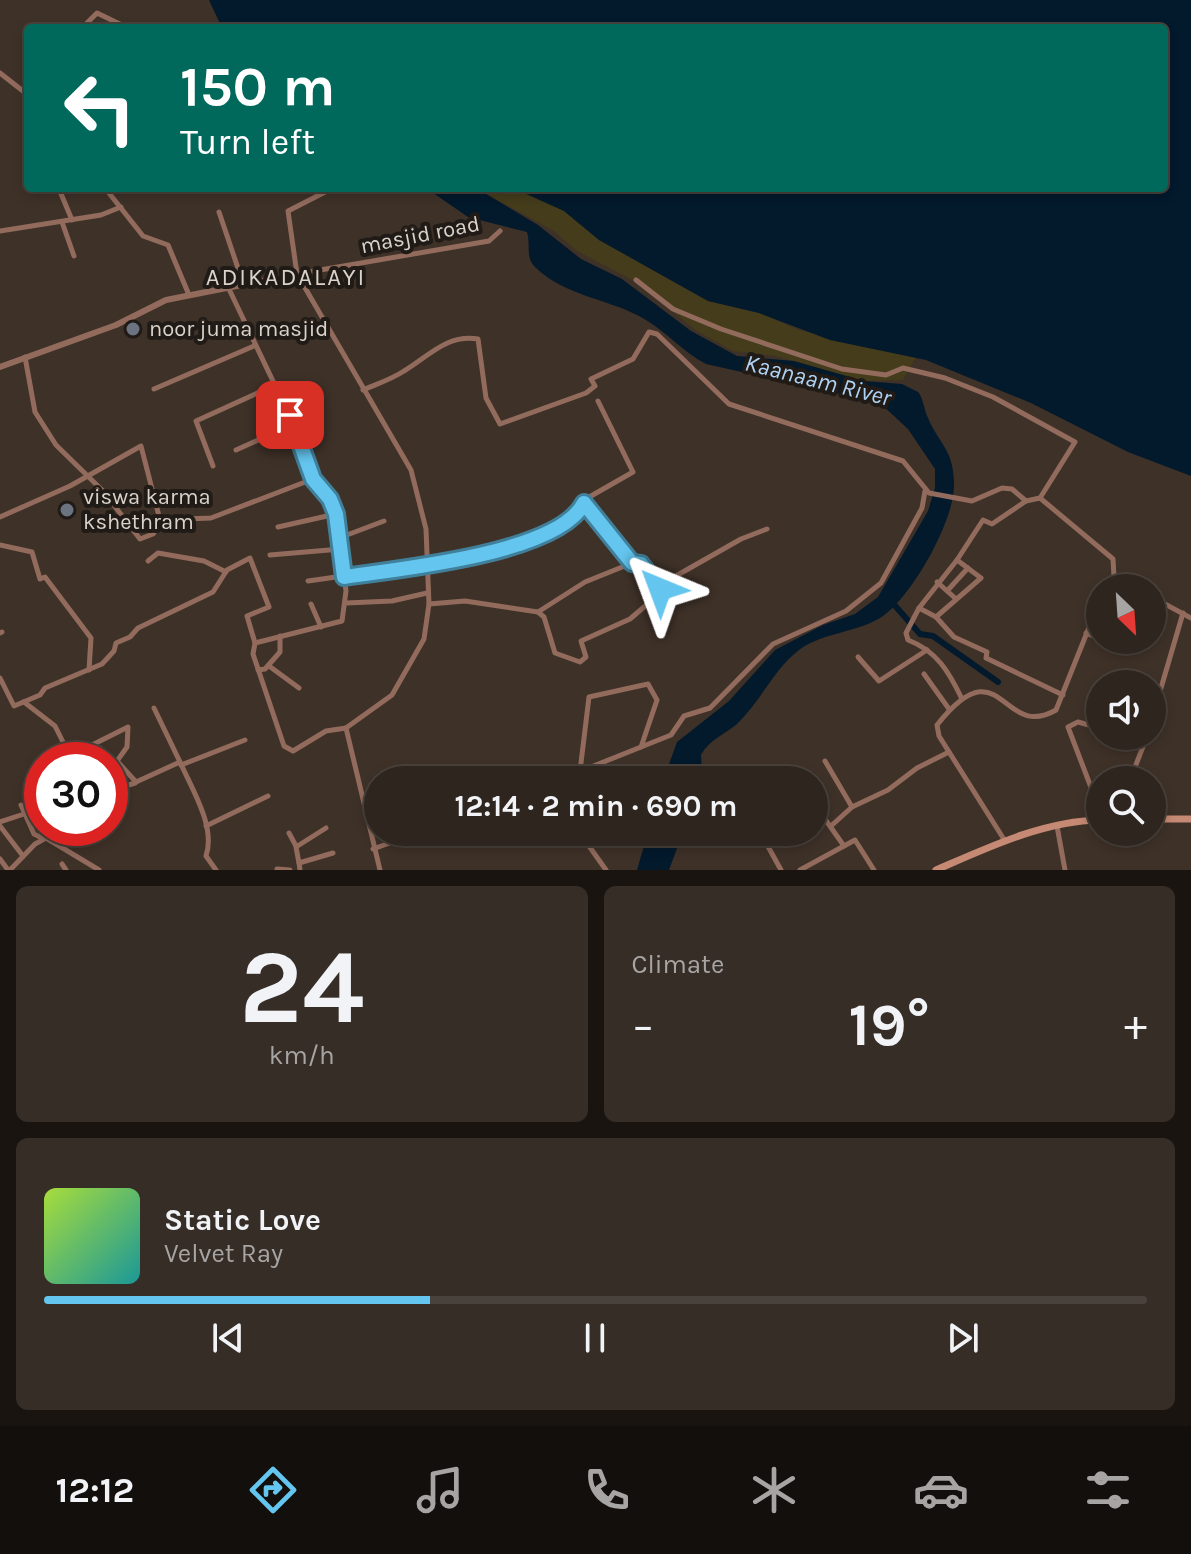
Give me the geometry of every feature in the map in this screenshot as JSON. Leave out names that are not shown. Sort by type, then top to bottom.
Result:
[{"type":"main road","points":[[1166,819],[1191,819]]},
{"type":"main road","points":[[936,870],[1005,841],[1057,826],[1086,822]]},
{"type":"street","points":[[86,24],[97,13],[120,24]]},
{"type":"street","points":[[0,73],[24,85]]},
{"type":"street","points":[[60,192],[72,220]]},
{"type":"street","points":[[108,192],[143,236],[168,245],[189,295]]},
{"type":"street","points":[[228,286],[254,346],[294,424],[313,479],[330,499],[336,514],[341,549],[346,603],[342,621],[255,643],[252,648],[287,750],[302,747],[332,728],[346,728],[383,704],[403,679],[424,639],[429,604],[425,565],[426,529],[411,470],[297,274],[288,211],[325,192]]},
{"type":"street","points":[[0,231],[62,222],[121,207]]},
{"type":"street","points":[[219,212],[243,283]]},
{"type":"street","points":[[62,222],[74,256]]},
{"type":"street","name":"masjid road","points":[[297,274],[489,241],[500,231]]},
{"type":"street","points":[[0,367],[116,325],[166,300],[297,274]]},
{"type":"street","points":[[636,280],[673,309],[721,329],[842,369],[886,375],[903,368],[945,378],[1026,415],[1075,442],[1040,498],[1026,501],[992,524],[983,520],[957,560],[919,608],[909,628],[908,640],[946,665],[962,699]]},
{"type":"street","points":[[363,390],[402,373],[442,344],[465,337],[478,339],[486,398],[500,424],[586,393],[595,386],[591,379],[633,359],[649,332],[657,334],[729,404],[903,461],[927,492],[960,502],[972,501],[1002,488],[1012,489],[1026,501]]},
{"type":"street","points":[[154,389],[254,346]]},
{"type":"street","points":[[25,357],[35,412],[56,445],[88,475],[140,539],[153,534],[164,519]]},
{"type":"street","points":[[213,466],[196,421],[275,385]]},
{"type":"street","points":[[308,581],[476,557],[529,540],[564,523],[584,503],[633,472],[598,401]]},
{"type":"street","points":[[236,450],[294,424]]},
{"type":"street","points":[[0,517],[141,446],[156,516],[164,519],[211,518],[313,479]]},
{"type":"street","points":[[593,766],[671,735],[684,716],[710,708],[773,644],[846,611],[881,583],[922,508],[927,492]]},
{"type":"street","points":[[1040,498],[1113,559],[1114,574]]},
{"type":"street","points":[[584,503],[632,563]]},
{"type":"street","points":[[278,527],[336,514]]},
{"type":"street","points":[[339,538],[384,521]]},
{"type":"street","points":[[429,604],[465,601],[538,612],[544,617],[555,653],[580,662],[586,657],[581,641],[630,619],[658,595],[660,585],[741,539],[767,529]]},
{"type":"street","points":[[0,545],[32,552],[40,579],[45,577],[91,638],[89,670]]},
{"type":"street","points":[[270,555],[341,549]]},
{"type":"street","points":[[148,561],[158,553],[204,561],[226,572]]},
{"type":"street","points":[[0,678],[14,706],[40,695],[45,688],[109,659],[116,643],[130,637],[138,628],[213,592],[226,572],[249,559],[254,564],[269,607],[247,616],[255,643]]},
{"type":"street","points":[[936,617],[981,578],[957,560]]},
{"type":"street","points":[[538,612],[585,582],[632,563],[641,564],[660,585]]},
{"type":"street","points":[[947,591],[968,568]]},
{"type":"street","points":[[937,582],[955,598]]},
{"type":"street","points":[[346,603],[392,601],[427,593]]},
{"type":"street","points":[[311,604],[321,627]]},
{"type":"street","points":[[1166,604],[1191,618]]},
{"type":"street","points":[[919,608],[936,617],[954,637],[987,652],[986,658],[1063,695]]},
{"type":"street","points":[[1166,671],[1183,613]]},
{"type":"street","points":[[1005,841],[949,752],[937,725],[949,709],[962,699],[986,689],[1013,711],[1046,716],[1056,710],[1086,633]]},
{"type":"street","points":[[258,670],[269,666],[280,652],[280,636]]},
{"type":"street","points":[[858,657],[879,681],[927,650]]},
{"type":"street","points":[[269,666],[299,688]]},
{"type":"street","points":[[924,674],[949,709]]},
{"type":"street","points":[[581,766],[589,697],[648,684],[657,700],[641,747]]},
{"type":"street","points":[[24,702],[55,726],[64,742]]},
{"type":"street","points":[[154,708],[206,826],[211,841],[206,856],[216,870]]},
{"type":"street","points":[[1086,724],[1078,722],[1068,727],[1086,774]]},
{"type":"street","points":[[102,742],[128,727],[127,742]]},
{"type":"street","points":[[346,728],[380,870]]},
{"type":"street","points":[[128,785],[245,740]]},
{"type":"street","points":[[831,826],[852,807],[888,790],[917,768],[949,752]]},
{"type":"street","points":[[825,761],[852,807]]},
{"type":"street","points":[[128,773],[136,782]]},
{"type":"street","points":[[206,826],[268,796]]},
{"type":"street","points":[[21,805],[24,814],[0,824],[23,856]]},
{"type":"street","points":[[828,822],[844,846]]},
{"type":"street","points":[[1057,826],[1065,870]]},
{"type":"street","points":[[296,846],[326,828]]},
{"type":"street","points":[[289,833],[296,846],[300,867],[333,853]]},
{"type":"street","points":[[800,870],[855,840],[874,870]]},
{"type":"street","points":[[0,859],[9,870],[34,846]]},
{"type":"street","points":[[54,846],[90,868],[99,870]]},
{"type":"street","points":[[373,849],[381,846]]},
{"type":"street","points":[[589,846],[606,870]]},
{"type":"street","points":[[768,846],[781,870]]},
{"type":"street","points":[[277,869],[290,870]]},
{"type":"sand","points":[[483,192],[523,192],[544,200],[564,211],[599,240],[708,301],[759,313],[799,330],[916,357],[903,380],[864,381],[775,356],[733,351],[697,331],[636,282],[577,251],[554,231]]},
{"type":"water","points":[[209,0],[1191,0],[1191,476],[1128,452],[1031,403],[926,360],[830,340],[759,313],[708,301],[599,240],[564,211],[522,192],[1168,192],[1168,24],[220,24]]},
{"type":"water","name":"Kaanaam River","points":[[432,192],[483,192],[538,225],[581,259],[622,279],[691,331],[737,356],[794,361],[864,381],[902,384],[918,392],[932,427],[949,455],[954,484],[947,517],[930,556],[906,592],[873,622],[819,639],[799,650],[737,724],[705,750],[701,755],[702,766],[668,766],[677,742],[729,701],[775,650],[823,625],[855,614],[878,597],[928,511],[935,488],[935,469],[908,429],[880,403],[706,364],[646,320],[575,292],[547,277],[530,259],[527,232],[468,217]]},
{"type":"water","points":[[644,846],[678,846],[669,870],[637,870]]},
{"type":"waterway","points":[[890,600],[920,634],[933,636],[998,682]]},
{"type":"place","name":"noor juma masjid","points":[[133,329]]},
{"type":"place","name":"viswa karma kshethram","points":[[67,510]]},
{"type":"district","name":"ADIKADALAYI","points":[[286,277]]},
{"type":"route","points":[[290,415],[305,448],[313,479],[330,499],[336,514],[344,577],[476,557],[529,540],[564,523],[584,503],[613,543],[630,557],[632,563],[637,561],[641,564],[652,581],[660,585],[660,589]]}]
